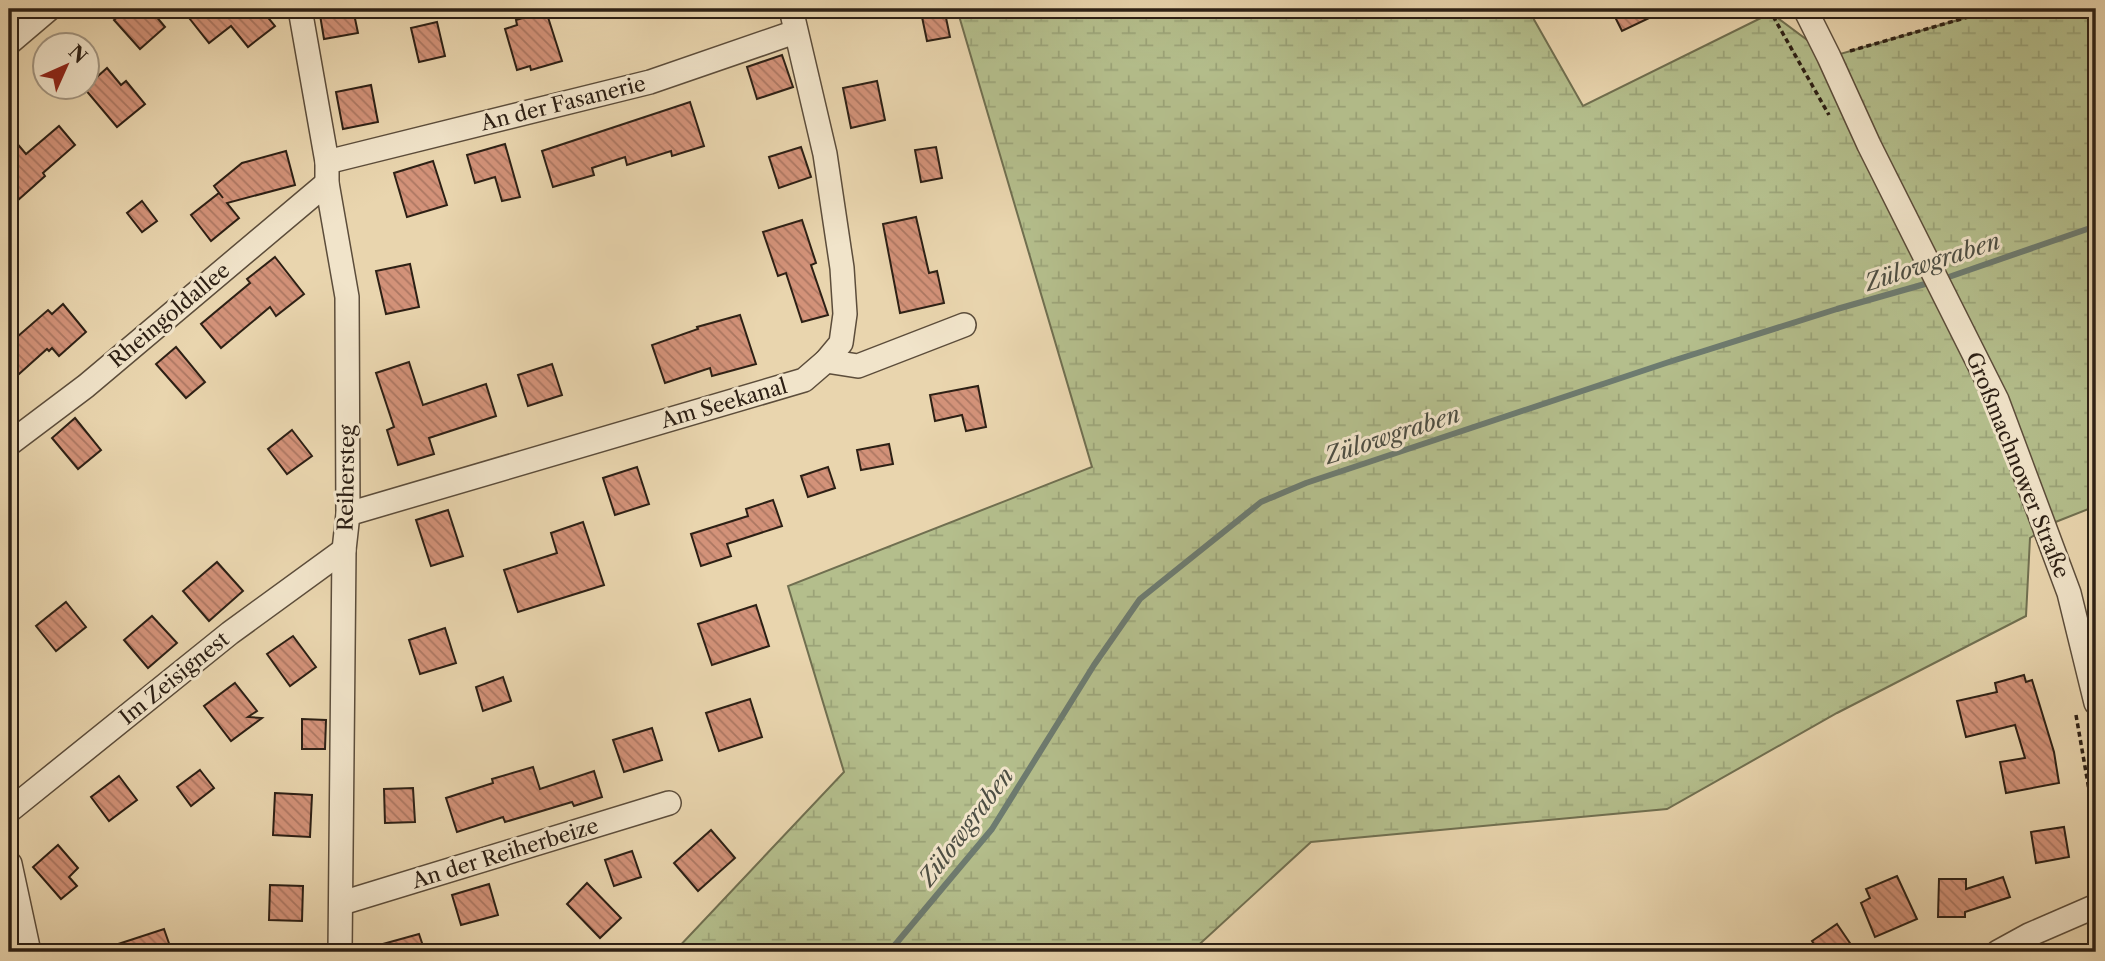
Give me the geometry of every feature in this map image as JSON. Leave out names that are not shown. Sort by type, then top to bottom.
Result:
[{"type":"street","points":[[9,43],[49,9]]},
{"type":"street","name":"Reihersteg","points":[[300,9],[347,297],[348,514],[344,550],[341,952]]},
{"type":"street","name":"Am Seekanal","points":[[348,514],[804,380],[841,343],[845,314],[842,268],[825,154],[795,32],[792,9]]},
{"type":"street","name":"Großmachnower Straße","points":[[1805,9],[1869,145],[1997,400],[2069,593],[2085,705]]},
{"type":"street","name":"An der Fasanerie","points":[[327,172],[650,82],[795,32]]},
{"type":"street","name":"Rheingoldallee","points":[[9,444],[86,386],[327,172]]},
{"type":"street","points":[[826,360],[858,366],[964,326]]},
{"type":"street","name":"Im Zeisignest","points":[[9,811],[230,633],[344,550]]},
{"type":"street","name":"An der Reiherbeize","points":[[342,903],[669,803]]},
{"type":"street","points":[[10,864],[29,952]]},
{"type":"street","points":[[1998,952],[2029,935],[2096,906]]},
{"type":"path","points":[[1769,9],[1830,118]]},
{"type":"path","points":[[1829,57],[1996,9]]},
{"type":"path","points":[[2085,705],[2096,830]]},
{"type":"green space","points":[[957,9],[1528,9],[1583,106],[1771,13],[1830,57],[1996,9],[2096,9],[2096,506],[2053,523],[2030,538],[2026,616],[1837,713],[1667,809],[1311,842],[1191,952],[674,952],[844,772],[788,586],[1092,467]]},
{"type":"building","points":[[127,9],[150,9],[165,27],[140,49],[114,20]]},
{"type":"building","points":[[182,9],[261,9],[275,26],[248,47],[231,26],[209,43]]},
{"type":"building","points":[[319,9],[353,9],[358,33],[324,39]]},
{"type":"building","points":[[1611,9],[1668,9],[1622,31]]},
{"type":"building","points":[[546,11],[562,61],[531,70],[530,66],[517,70],[505,29],[517,25],[516,20]]},
{"type":"building","points":[[945,13],[950,37],[927,41],[922,17]]},
{"type":"building","points":[[437,22],[445,56],[419,62],[411,28]]},
{"type":"building","points":[[782,55],[793,87],[757,99],[747,67]]},
{"type":"building","points":[[107,68],[121,85],[126,81],[145,104],[117,127],[96,102],[102,102],[102,72]]},
{"type":"building","points":[[877,81],[885,120],[851,128],[843,88]]},
{"type":"building","points":[[371,85],[378,122],[343,129],[336,92]]},
{"type":"building","points":[[690,102],[704,146],[672,156],[671,151],[627,165],[625,157],[592,168],[594,175],[553,187],[542,151]]},
{"type":"building","points":[[59,126],[75,145],[17,201],[9,191],[9,134],[26,154]]},
{"type":"building","points":[[505,144],[520,197],[502,201],[495,177],[475,183],[467,155]]},
{"type":"building","points":[[801,147],[811,177],[779,188],[769,157]]},
{"type":"building","points":[[936,147],[942,178],[921,182],[915,150]]},
{"type":"building","points":[[286,151],[295,185],[227,203],[239,218],[211,241],[191,215],[219,193],[223,198],[214,186],[242,163]]},
{"type":"building","points":[[433,161],[447,205],[407,217],[394,173]]},
{"type":"building","points":[[142,201],[157,221],[142,232],[127,213]]},
{"type":"building","points":[[916,217],[929,273],[937,271],[944,303],[900,313],[883,224]]},
{"type":"building","points":[[802,220],[816,263],[811,265],[828,315],[802,322],[786,273],[778,276],[763,232]]},
{"type":"building","points":[[275,257],[304,294],[276,316],[270,307],[221,348],[201,324],[250,283],[247,279]]},
{"type":"building","points":[[410,264],[419,307],[386,314],[376,271]]},
{"type":"building","points":[[63,304],[86,332],[59,356],[52,348],[49,351],[47,349],[9,383],[9,344],[48,310],[52,314]]},
{"type":"building","points":[[740,315],[756,364],[712,376],[710,368],[665,383],[652,345],[698,329],[697,327]]},
{"type":"building","points":[[176,347],[205,382],[186,398],[156,364]]},
{"type":"building","points":[[409,362],[423,405],[486,384],[496,416],[429,438],[434,454],[398,465],[387,430],[394,427],[376,373]]},
{"type":"building","points":[[552,364],[562,395],[528,406],[518,375]]},
{"type":"building","points":[[978,386],[986,427],[966,431],[962,415],[935,421],[930,395]]},
{"type":"building","points":[[75,418],[101,450],[78,469],[52,438]]},
{"type":"building","points":[[292,430],[312,456],[287,474],[268,449]]},
{"type":"building","points":[[889,444],[893,464],[861,470],[857,450]]},
{"type":"building","points":[[637,467],[649,504],[615,515],[603,478]]},
{"type":"building","points":[[828,467],[835,488],[808,497],[801,476]]},
{"type":"building","points":[[773,500],[782,526],[727,544],[731,556],[701,566],[691,534],[748,516],[746,509]]},
{"type":"building","points":[[448,510],[463,556],[431,566],[416,520]]},
{"type":"building","points":[[583,522],[604,585],[518,612],[504,570],[557,553],[551,533]]},
{"type":"building","points":[[217,562],[243,591],[209,621],[183,591]]},
{"type":"building","points":[[66,602],[86,627],[56,651],[36,626]]},
{"type":"building","points":[[756,605],[769,646],[712,665],[698,624]]},
{"type":"building","points":[[152,616],[177,643],[148,668],[124,640]]},
{"type":"building","points":[[445,628],[456,663],[420,674],[409,640]]},
{"type":"building","points":[[293,636],[316,667],[290,686],[267,654]]},
{"type":"building","points":[[2024,675],[2026,682],[2032,680],[2054,752],[2059,783],[2006,793],[2000,762],[2025,758],[2015,725],[1966,737],[1957,701],[1997,692],[1995,683]]},
{"type":"building","points":[[503,677],[511,701],[483,711],[476,687]]},
{"type":"building","points":[[235,683],[257,711],[248,717],[262,718],[231,741],[204,706]]},
{"type":"building","points":[[750,699],[762,737],[719,751],[706,713]]},
{"type":"building","points":[[302,719],[326,720],[325,749],[302,749]]},
{"type":"building","points":[[652,728],[662,760],[624,772],[613,740]]},
{"type":"building","points":[[533,767],[540,789],[594,771],[602,797],[574,806],[572,802],[505,822],[503,817],[457,832],[446,798],[493,783],[492,779]]},
{"type":"building","points":[[200,770],[214,788],[191,806],[177,787]]},
{"type":"building","points":[[119,776],[137,800],[109,821],[91,797]]},
{"type":"building","points":[[413,788],[415,822],[385,823],[384,789]]},
{"type":"building","points":[[275,793],[312,795],[310,837],[273,835]]},
{"type":"building","points":[[2064,827],[2069,857],[2036,863],[2031,832]]},
{"type":"building","points":[[711,830],[735,858],[698,891],[674,863]]},
{"type":"building","points":[[58,845],[78,868],[69,877],[77,886],[61,899],[33,867]]},
{"type":"building","points":[[632,851],[641,877],[614,886],[605,860]]},
{"type":"building","points":[[1897,876],[1917,919],[1875,937],[1861,903],[1870,898],[1866,889]]},
{"type":"building","points":[[2003,877],[2010,897],[1965,912],[1965,917],[1938,917],[1939,879],[1966,879],[1966,889]]},
{"type":"building","points":[[587,883],[621,918],[600,938],[567,904]]},
{"type":"building","points":[[489,884],[498,915],[461,925],[452,895]]},
{"type":"building","points":[[270,885],[303,886],[302,921],[269,920]]},
{"type":"building","points":[[1837,924],[1856,952],[1819,952],[1812,941]]},
{"type":"building","points":[[164,929],[172,952],[104,952],[103,949]]},
{"type":"building","points":[[419,934],[425,952],[373,952],[372,947]]},
{"type":"waterway","name":"Zülowgraben","points":[[1943,279],[2096,226]]},
{"type":"waterway","name":"Zülowgraben","points":[[889,952],[992,829],[1094,665],[1140,599],[1261,502],[1306,483],[1669,362],[1932,282]]}]
